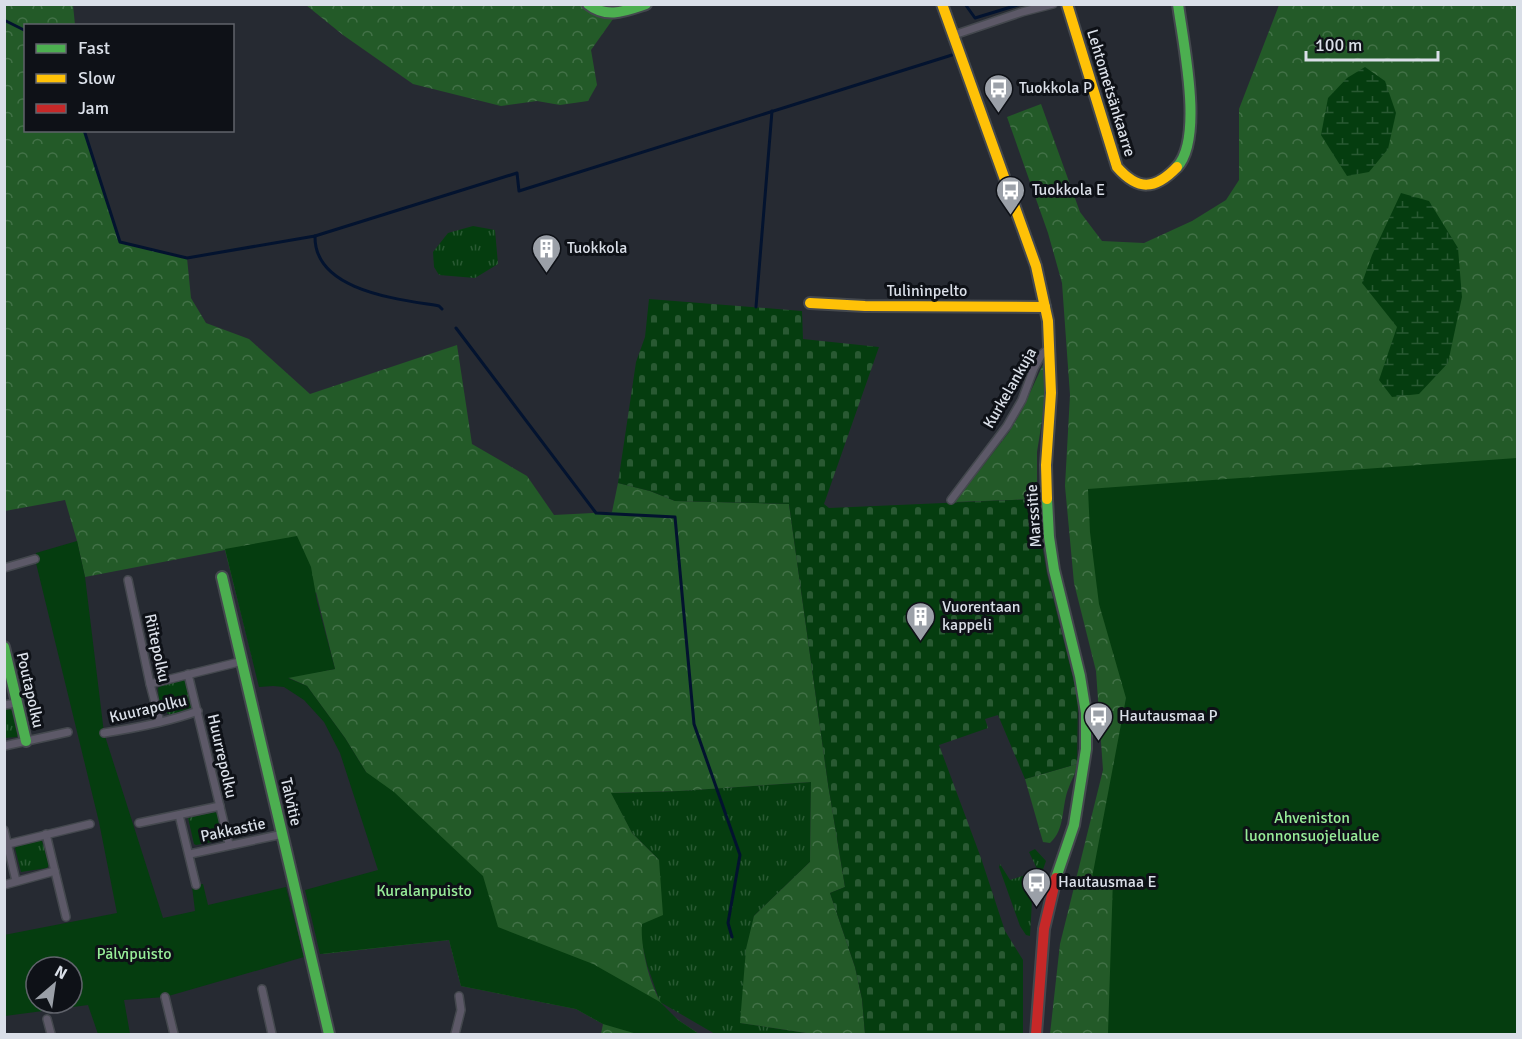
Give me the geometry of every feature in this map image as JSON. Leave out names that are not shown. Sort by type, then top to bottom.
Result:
[{"type":"street","points":[[588,4],[592,9],[610,15],[646,4]]},
{"type":"street","name":"Marssitie","points":[[942,4],[1036,266],[1048,321],[1051,393],[1046,465],[1049,537],[1054,570],[1080,676],[1086,713],[1086,749],[1074,825],[1056,878],[1044,929],[1036,1035]]},
{"type":"street","points":[[954,35],[1053,4]]},
{"type":"street","name":"Lehtometsänkaarre","points":[[1067,4],[1118,167],[1128,180],[1139,185],[1151,185],[1168,177],[1180,165],[1191,140],[1191,106],[1178,4]]},
{"type":"street","name":"Tulininpelto","points":[[810,303],[865,306],[1045,307]]},
{"type":"street","name":"Kurkelankuja","points":[[951,500],[1007,426],[1022,400],[1034,368],[1042,354],[1050,347]]},
{"type":"street","points":[[4,568],[35,559]]},
{"type":"street","name":"Talvitie","points":[[222,577],[329,1035]]},
{"type":"street","name":"Riitepolku","points":[[128,579],[160,722]]},
{"type":"street","name":"Poutapolku","points":[[4,647],[26,741]]},
{"type":"street","points":[[150,684],[243,661]]},
{"type":"street","name":"Huurrepolku","points":[[188,674],[229,844]]},
{"type":"street","points":[[4,705],[16,703]]},
{"type":"street","name":"Kuurapolku","points":[[104,733],[180,718],[198,711]]},
{"type":"street","points":[[4,746],[68,732]]},
{"type":"street","points":[[139,823],[220,806]]},
{"type":"street","points":[[179,815],[196,885]]},
{"type":"street","points":[[8,844],[90,824]]},
{"type":"street","points":[[4,830],[16,881]]},
{"type":"street","points":[[46,834],[66,917]]},
{"type":"street","name":"Pakkastie","points":[[190,854],[283,834]]},
{"type":"street","points":[[4,885],[55,871]]},
{"type":"street","points":[[262,989],[272,1035]]},
{"type":"street","points":[[455,1035],[461,1010],[459,996]]},
{"type":"street","points":[[165,997],[174,1035]]},
{"type":"street","points":[[47,1019],[51,1035]]},
{"type":"green space","points":[[5,5],[73,5],[75,24],[24,24],[24,132],[84,132],[120,242],[187,258],[191,298],[206,323],[249,339],[310,394],[457,345],[472,444],[527,476],[554,515],[612,512],[618,483],[650,491],[675,501],[789,504],[828,784],[845,887],[830,893],[855,967],[862,999],[865,1034],[813,1034],[740,1023],[746,949],[754,916],[810,862],[811,782],[611,793],[632,833],[659,860],[663,915],[642,924],[644,953],[652,984],[668,1011],[699,1034],[601,1034],[603,1024],[576,1009],[461,986],[449,940],[323,954],[378,870],[366,772],[345,738],[307,686],[287,677],[335,669],[316,592],[253,661],[225,550],[85,577],[65,500],[5,511]]},
{"type":"green space","points":[[306,5],[623,5],[591,50],[597,85],[588,101],[560,105],[537,101],[501,106],[413,84],[343,35]]},
{"type":"green space","points":[[1279,5],[1517,5],[1517,1034],[1050,1034],[1060,944],[1103,770],[1096,671],[1074,583],[1065,486],[1070,395],[1062,283],[1048,233],[1007,117],[1041,104],[1080,212],[1102,241],[1144,243],[1192,221],[1226,200],[1239,180],[1239,109]]},
{"type":"green space","points":[[1365,67],[1385,81],[1396,113],[1388,149],[1369,172],[1347,176],[1321,135],[1328,98],[1347,78]]},
{"type":"green space","points":[[1401,193],[1429,201],[1458,248],[1462,297],[1448,363],[1419,394],[1392,397],[1379,380],[1397,327],[1362,283],[1372,255]]},
{"type":"green space","points":[[473,226],[495,230],[498,264],[475,278],[439,275],[434,267],[433,252],[448,233]]},
{"type":"green space","points":[[649,299],[802,311],[803,339],[879,347],[824,504],[829,508],[1037,499],[1047,574],[1078,698],[1077,764],[1025,779],[998,715],[985,719],[988,728],[939,745],[1005,931],[1023,960],[1023,1034],[865,1034],[862,999],[855,967],[830,893],[845,887],[828,784],[789,504],[675,501],[650,491],[618,483],[636,362],[645,337]]},
{"type":"green space","points":[[1046,358],[1044,408],[1037,452],[1037,499],[955,502],[1009,432]]},
{"type":"green space","name":"Ahveniston luonnonsuojelualue","points":[[1517,458],[1517,1034],[1108,1034],[1113,879],[1092,878],[1126,698],[1099,604],[1090,532],[1088,489]]},
{"type":"green space","name":"Kuralanpuisto","points":[[297,536],[311,567],[317,601],[335,669],[288,678],[307,686],[345,738],[366,772],[394,792],[483,876],[498,927],[593,964],[660,1002],[678,1020],[699,1034],[637,1034],[603,1024],[576,1009],[461,986],[449,940],[320,954],[305,890],[378,870],[340,753],[324,722],[304,700],[284,687],[259,687],[225,549]]},
{"type":"green space","name":"Pälvipuisto","points":[[77,541],[85,577],[104,733],[163,918],[195,911],[192,886],[203,884],[208,905],[286,887],[304,957],[165,997],[124,1000],[130,1034],[98,1034],[88,1005],[84,1006],[84,955],[24,955],[24,1013],[5,1016],[4,935],[117,913],[99,822],[35,559],[36,553]]},
{"type":"green space","points":[[186,679],[193,707],[168,714],[159,701],[158,688],[164,683]]},
{"type":"green space","points":[[9,709],[15,712],[21,731],[17,737],[5,738],[4,710]]},
{"type":"green space","points":[[1077,764],[1067,794],[1059,831],[1050,843],[1043,842],[1025,779]]},
{"type":"green space","points":[[811,782],[810,862],[754,916],[741,1023],[813,1034],[715,1034],[660,1002],[641,939],[641,924],[659,860],[632,833],[610,793]]},
{"type":"green space","points":[[215,812],[218,814],[224,840],[194,844],[188,818]]},
{"type":"green space","points":[[40,840],[49,865],[47,868],[21,872],[15,848],[17,845]]},
{"type":"green space","points":[[1035,849],[1046,861],[1032,901],[1030,936],[1026,935],[1020,926],[999,867],[1000,864],[1010,880],[1038,871],[1029,852]]},
{"type":"waterway","points":[[965,4],[975,18],[1021,4]]},
{"type":"waterway","points":[[4,20],[24,30]]},
{"type":"waterway","points":[[315,236],[517,173],[519,191],[952,55]]},
{"type":"waterway","points":[[756,307],[772,111]]},
{"type":"waterway","points":[[85,132],[120,242],[187,258],[315,236],[318,255],[328,269],[343,280],[381,295],[439,306],[442,309]]},
{"type":"waterway","points":[[456,328],[596,513],[675,517],[694,724],[740,855],[728,923],[732,937]]},
{"type":"traffic: fast","points":[[588,4],[595,9],[609,12],[623,11],[646,4]]},
{"type":"traffic: fast","points":[[1177,167],[1185,153],[1190,113],[1187,65],[1178,4]]},
{"type":"traffic: fast","points":[[1047,499],[1054,570],[1080,676],[1086,713],[1086,749],[1074,825],[1056,878]]},
{"type":"traffic: fast","points":[[222,577],[329,1034]]},
{"type":"traffic: fast","points":[[4,647],[26,741]]},
{"type":"traffic: slow","points":[[942,4],[1036,266],[1048,321],[1051,393],[1046,465],[1047,499]]},
{"type":"traffic: slow","points":[[1067,4],[1117,167],[1132,180],[1147,185],[1161,180],[1177,167]]},
{"type":"traffic: slow","points":[[810,303],[865,306],[1045,307]]},
{"type":"traffic: jam","points":[[1036,1034],[1044,929],[1056,878]]},
{"type":"place","name":"Tuokkola P","points":[[998,114]]},
{"type":"place","name":"Tuokkola E","points":[[1011,216]]},
{"type":"place","name":"Tuokkola","points":[[546,274]]},
{"type":"place","name":"Vuorentaan kappeli","points":[[921,642]]},
{"type":"place","name":"Hautausmaa P","points":[[1098,742]]},
{"type":"place","name":"Hautausmaa E","points":[[1037,908]]}]
